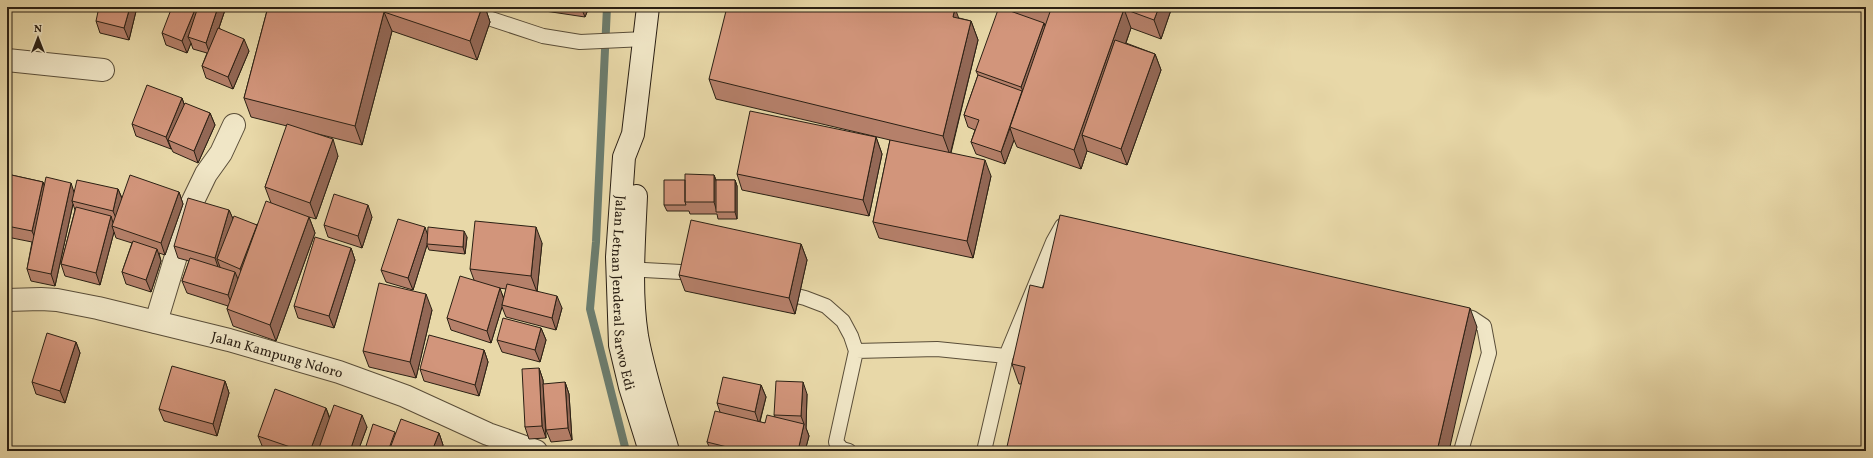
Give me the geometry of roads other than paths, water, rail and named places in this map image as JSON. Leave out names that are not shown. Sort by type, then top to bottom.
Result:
[{"type":"street","name":"Jalan Letnan Jenderal Sarwo Edi","points":[[648,7],[636,40],[633,134],[637,145],[638,156],[626,269],[635,310],[637,335],[647,380],[652,449]]},
{"type":"street","points":[[7,60],[103,70]]},
{"type":"street","points":[[156,322],[192,202],[206,174],[221,153],[234,125]]},
{"type":"street","name":"Jalan Kampung Ndoro","points":[[7,300],[57,300],[98,308],[229,340],[339,372],[405,396],[488,434],[536,451]]},
{"type":"lane","points":[[462,9],[543,36],[580,42],[636,40]]},
{"type":"lane","points":[[984,451],[1006,356],[1053,242],[1062,226],[1080,226]]},
{"type":"lane","points":[[626,269],[685,271],[711,276]]},
{"type":"lane","points":[[769,290],[805,298],[826,306],[843,321],[851,336],[856,351],[836,442],[842,449],[849,451]]},
{"type":"lane","points":[[1442,310],[1472,318],[1484,326],[1489,353],[1461,451]]},
{"type":"lane","points":[[856,351],[937,349],[1006,356]]},
{"type":"waterway","points":[[607,7],[596,242],[590,309],[626,451]]}]
